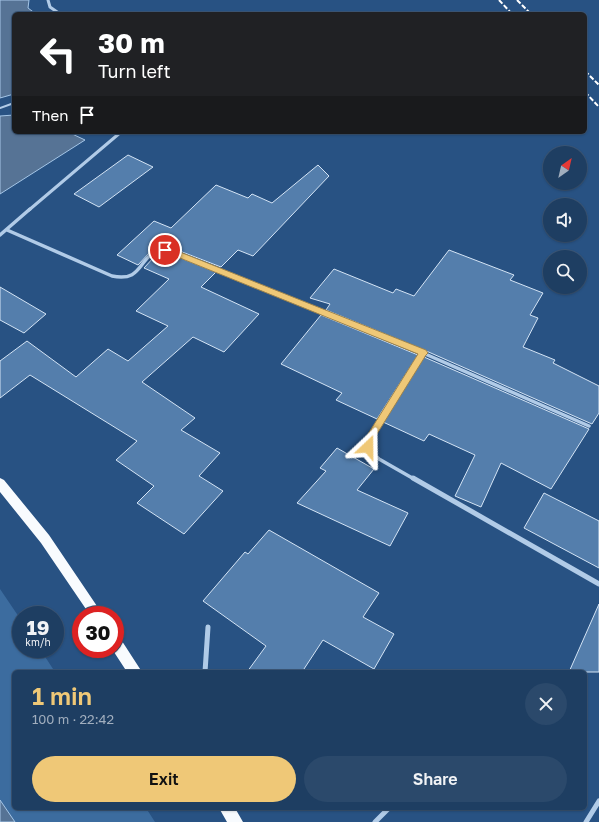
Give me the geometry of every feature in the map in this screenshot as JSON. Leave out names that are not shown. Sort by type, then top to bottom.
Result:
[{"type":"highway","points":[[0,483],[45,539],[91,606]]},
{"type":"highway","points":[[124,656],[134,670]]},
{"type":"highway","points":[[227,810],[236,822]]},
{"type":"street","points":[[48,0],[53,10],[56,12]]},
{"type":"street","points":[[0,235],[8,230],[119,134]]},
{"type":"street","points":[[8,230],[112,276],[123,279],[128,278],[134,273],[153,252],[165,250],[172,251],[423,353],[589,426]]},
{"type":"street","points":[[423,353],[367,442],[370,452],[379,460],[599,584]]},
{"type":"street","points":[[205,670],[208,627]]},
{"type":"street","points":[[586,822],[599,801]]},
{"type":"street","points":[[375,822],[387,810]]},
{"type":"lane","points":[[0,108],[12,104]]},
{"type":"shaded area","points":[[0,0],[29,0],[28,8],[33,12],[12,12],[12,95],[0,98]]},
{"type":"shaded area","points":[[12,115],[12,134],[72,134],[85,140],[0,194],[0,116]]},
{"type":"shaded area","points":[[0,589],[12,607],[12,658],[46,658],[54,670],[12,670],[12,810],[147,810],[155,822],[0,822]]},
{"type":"shaded area","points":[[0,800],[15,822],[0,822]]},
{"type":"building","points":[[128,155],[153,167],[99,207],[74,194]]},
{"type":"building","points":[[318,165],[329,176],[253,256],[238,250],[221,267],[172,248],[160,248],[151,251],[138,265],[117,255],[154,221],[171,228],[216,185],[248,198],[252,194],[272,203]]},
{"type":"building","points":[[449,250],[514,275],[510,280],[543,293],[530,315],[538,318],[523,347],[555,360],[553,363],[599,386],[599,413],[592,424],[424,350],[326,310],[330,304],[310,298],[334,269],[393,293],[396,289],[414,296]]},
{"type":"building","points":[[161,254],[171,254],[216,272],[201,287],[259,314],[224,352],[193,337],[142,382],[195,418],[181,430],[220,453],[199,476],[223,491],[184,534],[137,503],[154,486],[116,460],[137,441],[30,375],[0,398],[0,361],[27,341],[76,377],[108,349],[128,361],[168,326],[136,311],[169,279],[144,268],[154,257]]},
{"type":"building","points":[[0,287],[46,314],[24,333],[0,320]]},
{"type":"building","points":[[321,315],[418,355],[377,419],[336,400],[342,393],[281,364]]},
{"type":"building","points":[[424,357],[589,429],[551,489],[501,463],[481,507],[455,496],[475,455],[429,434],[424,441],[383,422]]},
{"type":"building","points":[[337,448],[374,469],[357,490],[408,513],[390,546],[297,503],[326,471],[320,468]]},
{"type":"building","points":[[544,493],[599,521],[599,568],[524,528]]},
{"type":"building","points":[[269,530],[379,593],[363,617],[394,634],[374,669],[323,640],[303,670],[248,670],[266,646],[203,601],[245,552],[248,554]]},
{"type":"building","points":[[599,604],[599,672],[570,670]]},
{"type":"railway","points":[[499,0],[510,12]]},
{"type":"railway","points":[[517,0],[529,12]]},
{"type":"railway","points":[[587,73],[599,85]]},
{"type":"railway","points":[[587,94],[599,107]]},
{"type":"route","points":[[165,250],[172,251],[423,353],[367,442],[368,447]]}]
